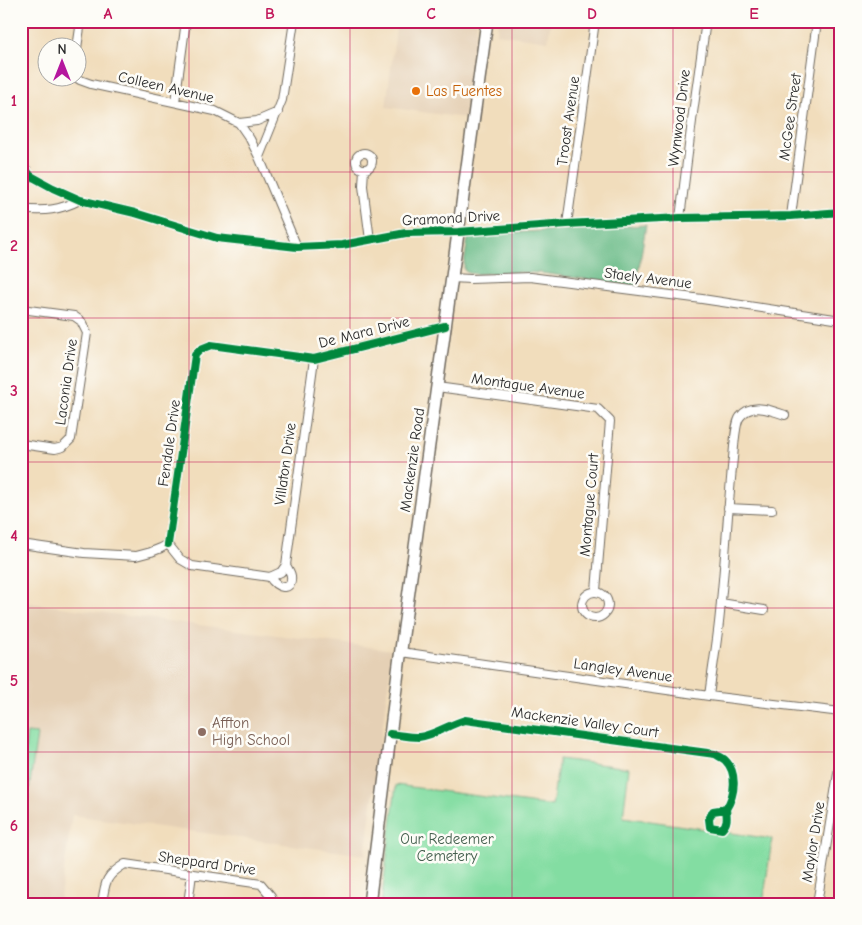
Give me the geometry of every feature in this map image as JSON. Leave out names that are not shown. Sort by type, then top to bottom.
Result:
[{"type":"main road","name":"Mackenzie Road","points":[[369,904],[390,734],[487,21]]},
{"type":"street","points":[[78,38],[81,21]]},
{"type":"street","points":[[175,102],[186,21]]},
{"type":"street","points":[[259,157],[282,100],[294,21]]},
{"type":"street","name":"Troost Avenue","points":[[568,224],[595,21]]},
{"type":"street","name":"Wynwood Drive","points":[[680,218],[706,21]]},
{"type":"street","name":"McGee Street","points":[[791,216],[817,21]]},
{"type":"street","points":[[825,21],[841,23]]},
{"type":"street","name":"Colleen Avenue","points":[[88,83],[215,111],[239,123]]},
{"type":"street","points":[[278,112],[257,120],[239,123],[259,157],[297,248]]},
{"type":"street","name":"Gramond Drive","points":[[21,164],[31,176],[80,200],[135,213],[217,238],[297,248],[342,245],[406,233],[458,232],[680,218],[791,216],[841,212]]},
{"type":"street","points":[[21,181],[27,170]]},
{"type":"street","points":[[364,170],[363,186],[370,240]]},
{"type":"street","points":[[21,209],[53,210],[80,200]]},
{"type":"street","name":"Staely Avenue","points":[[452,278],[530,277],[702,299],[841,320]]},
{"type":"street","name":"Laconia Drive","points":[[21,309],[74,316],[81,321],[87,333],[72,439],[55,449],[21,444]]},
{"type":"street","name":"De Mara Drive","points":[[201,349],[211,345],[314,359],[445,326]]},
{"type":"street","name":"Fendale Drive","points":[[168,544],[195,355],[201,349]]},
{"type":"street","name":"Villaton Drive","points":[[283,569],[314,359]]},
{"type":"street","name":"Montague Avenue","points":[[437,387],[598,409],[610,421]]},
{"type":"street","points":[[709,696],[721,603],[728,508],[738,418],[746,411],[764,408],[786,415]]},
{"type":"street","name":"Montague Court","points":[[596,591],[610,421]]},
{"type":"street","points":[[728,508],[772,510]]},
{"type":"street","points":[[21,544],[84,553],[136,556],[151,552],[168,544],[180,559],[192,566],[270,577],[283,569],[291,576],[290,582],[284,587],[280,587],[270,577]]},
{"type":"street","points":[[721,603],[764,610]]},
{"type":"street","name":"Langley Avenue","points":[[401,652],[709,696],[841,712]]},
{"type":"street","name":"Mackenzie Valley Court","points":[[390,734],[420,737],[465,720],[715,754],[725,760],[733,772],[734,790],[726,809]]},
{"type":"street","name":"Maylor Drive","points":[[817,904],[841,755]]},
{"type":"street","name":"Sheppard Drive","points":[[102,904],[105,884],[112,872],[125,864],[261,884],[271,896],[273,904]]},
{"type":"street","points":[[188,904],[192,874]]},
{"type":"shaded area","points":[[397,21],[477,21],[465,118],[386,107]]},
{"type":"shaded area","points":[[498,21],[551,21],[548,41],[497,34]]},
{"type":"shaded area","name":"Affton High School","points":[[21,602],[393,650],[365,855],[72,815],[59,904],[21,904]]},
{"type":"green space","points":[[646,225],[636,286],[541,273],[477,274],[468,273],[464,270],[468,238],[472,235]]},
{"type":"green space","points":[[27,733],[37,734],[21,847],[21,745],[25,749]]},
{"type":"green space","name":"Our Redeemer Cemetery","points":[[559,759],[629,768],[623,817],[772,839],[763,904],[381,904],[396,785],[552,806]]},
{"type":"cycle path","points":[[21,164],[31,176],[80,200],[135,213],[217,238],[297,247],[342,245],[406,233],[458,232],[680,218],[791,216],[841,212]]},
{"type":"cycle path","points":[[168,544],[195,355],[201,349],[211,345],[314,359],[445,326]]},
{"type":"cycle path","points":[[390,734],[419,737],[465,720],[715,754],[724,759],[729,765],[734,784],[726,809],[713,811],[709,819],[710,827],[722,829],[724,827],[727,817],[726,809]]},
{"type":"place","name":"Las Fuentes","points":[[416,91]]},
{"type":"place","name":"Affton High School","points":[[202,732]]}]
